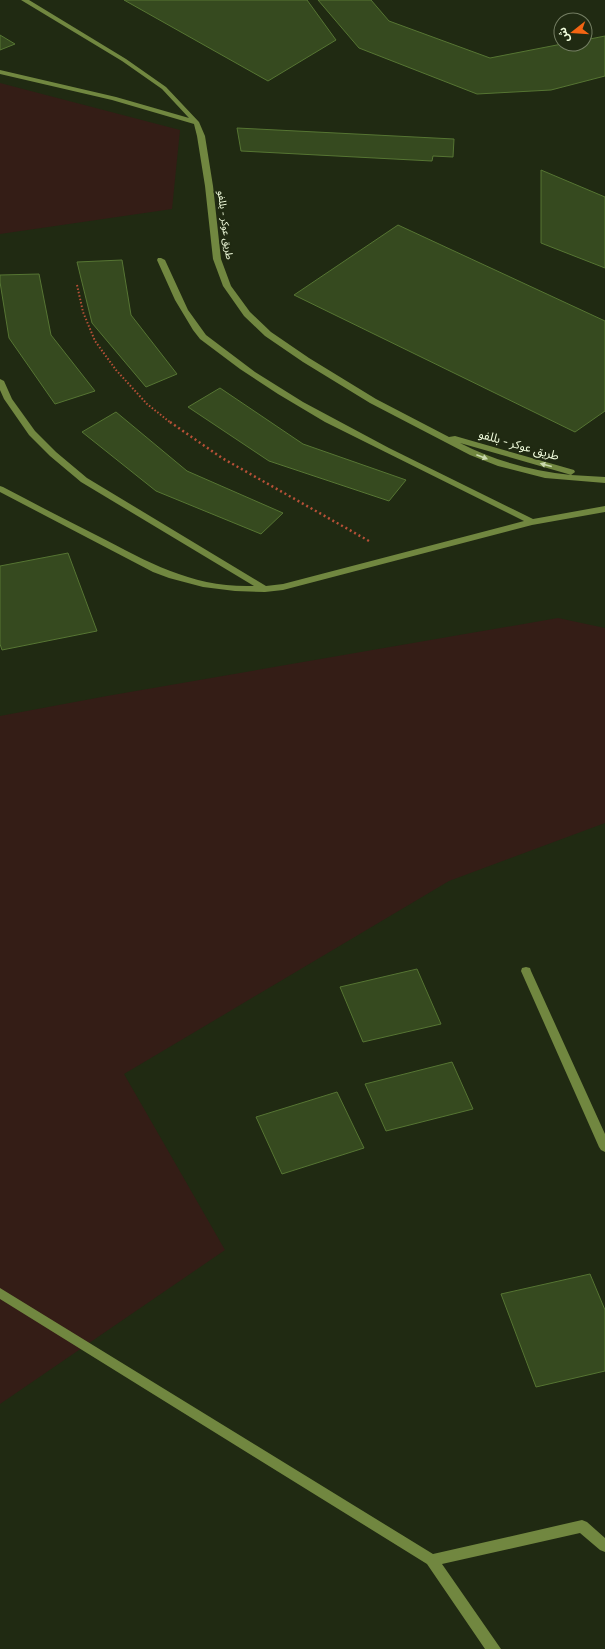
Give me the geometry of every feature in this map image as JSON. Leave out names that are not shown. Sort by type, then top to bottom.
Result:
[{"type":"street","name":"طريق عوكر - بللفو","points":[[24,0],[124,60],[164,88],[197,123],[201,136],[210,186],[218,259],[227,286],[247,314],[268,334],[306,360],[373,400],[473,453],[501,464],[545,475],[601,479]]},
{"type":"street","points":[[0,72],[114,98],[197,123]]},
{"type":"street","points":[[162,260],[184,310],[192,324],[204,338],[235,362],[274,389],[320,416],[399,457],[532,522]]},
{"type":"street","points":[[0,381],[8,399],[32,433],[53,454],[84,480],[265,589]]},
{"type":"street","points":[[0,489],[156,570],[203,585],[230,589],[265,589],[312,581],[532,522],[605,510]]},
{"type":"street","points":[[526,972],[605,1146]]},
{"type":"street","points":[[0,1293],[432,1560],[485,1639],[494,1649]]},
{"type":"street","points":[[432,1560],[582,1526],[605,1546]]},
{"type":"path","points":[[77,285],[83,312],[95,340],[116,370],[147,404],[184,433],[222,458],[397,558]]},
{"type":"shaded area","points":[[0,83],[180,130],[172,209],[0,234]]},
{"type":"shaded area","points":[[558,618],[605,628],[605,823],[449,881],[124,1074],[225,1250],[0,1404],[0,716]]},
{"type":"building","points":[[124,0],[307,0],[336,40],[268,81]]},
{"type":"building","points":[[318,0],[371,0],[389,21],[490,58],[553,46],[553,52],[593,52],[593,38],[605,36],[605,76],[551,90],[477,94],[359,48]]},
{"type":"building","points":[[0,35],[15,44],[0,50]]},
{"type":"building","points":[[237,128],[454,139],[453,157],[433,156],[432,161],[241,151]]},
{"type":"building","points":[[541,170],[605,197],[605,268],[541,243]]},
{"type":"building","points":[[398,225],[605,321],[605,411],[575,432],[294,295]]},
{"type":"building","points":[[122,260],[131,315],[177,374],[146,387],[92,323],[77,262]]},
{"type":"building","points":[[39,274],[51,335],[95,391],[55,404],[9,338],[0,282],[0,275]]},
{"type":"building","points":[[220,388],[303,444],[406,480],[389,501],[269,461],[188,407]]},
{"type":"building","points":[[116,412],[187,471],[283,513],[261,534],[156,491],[82,432]]},
{"type":"building","points":[[68,553],[97,631],[2,650],[0,644],[0,566]]},
{"type":"building","points":[[417,969],[441,1024],[363,1042],[340,987]]},
{"type":"building","points":[[452,1062],[473,1109],[386,1131],[365,1084]]},
{"type":"building","points":[[337,1092],[364,1148],[282,1174],[256,1117]]},
{"type":"building","points":[[590,1274],[605,1310],[605,1371],[536,1387],[501,1294]]}]
